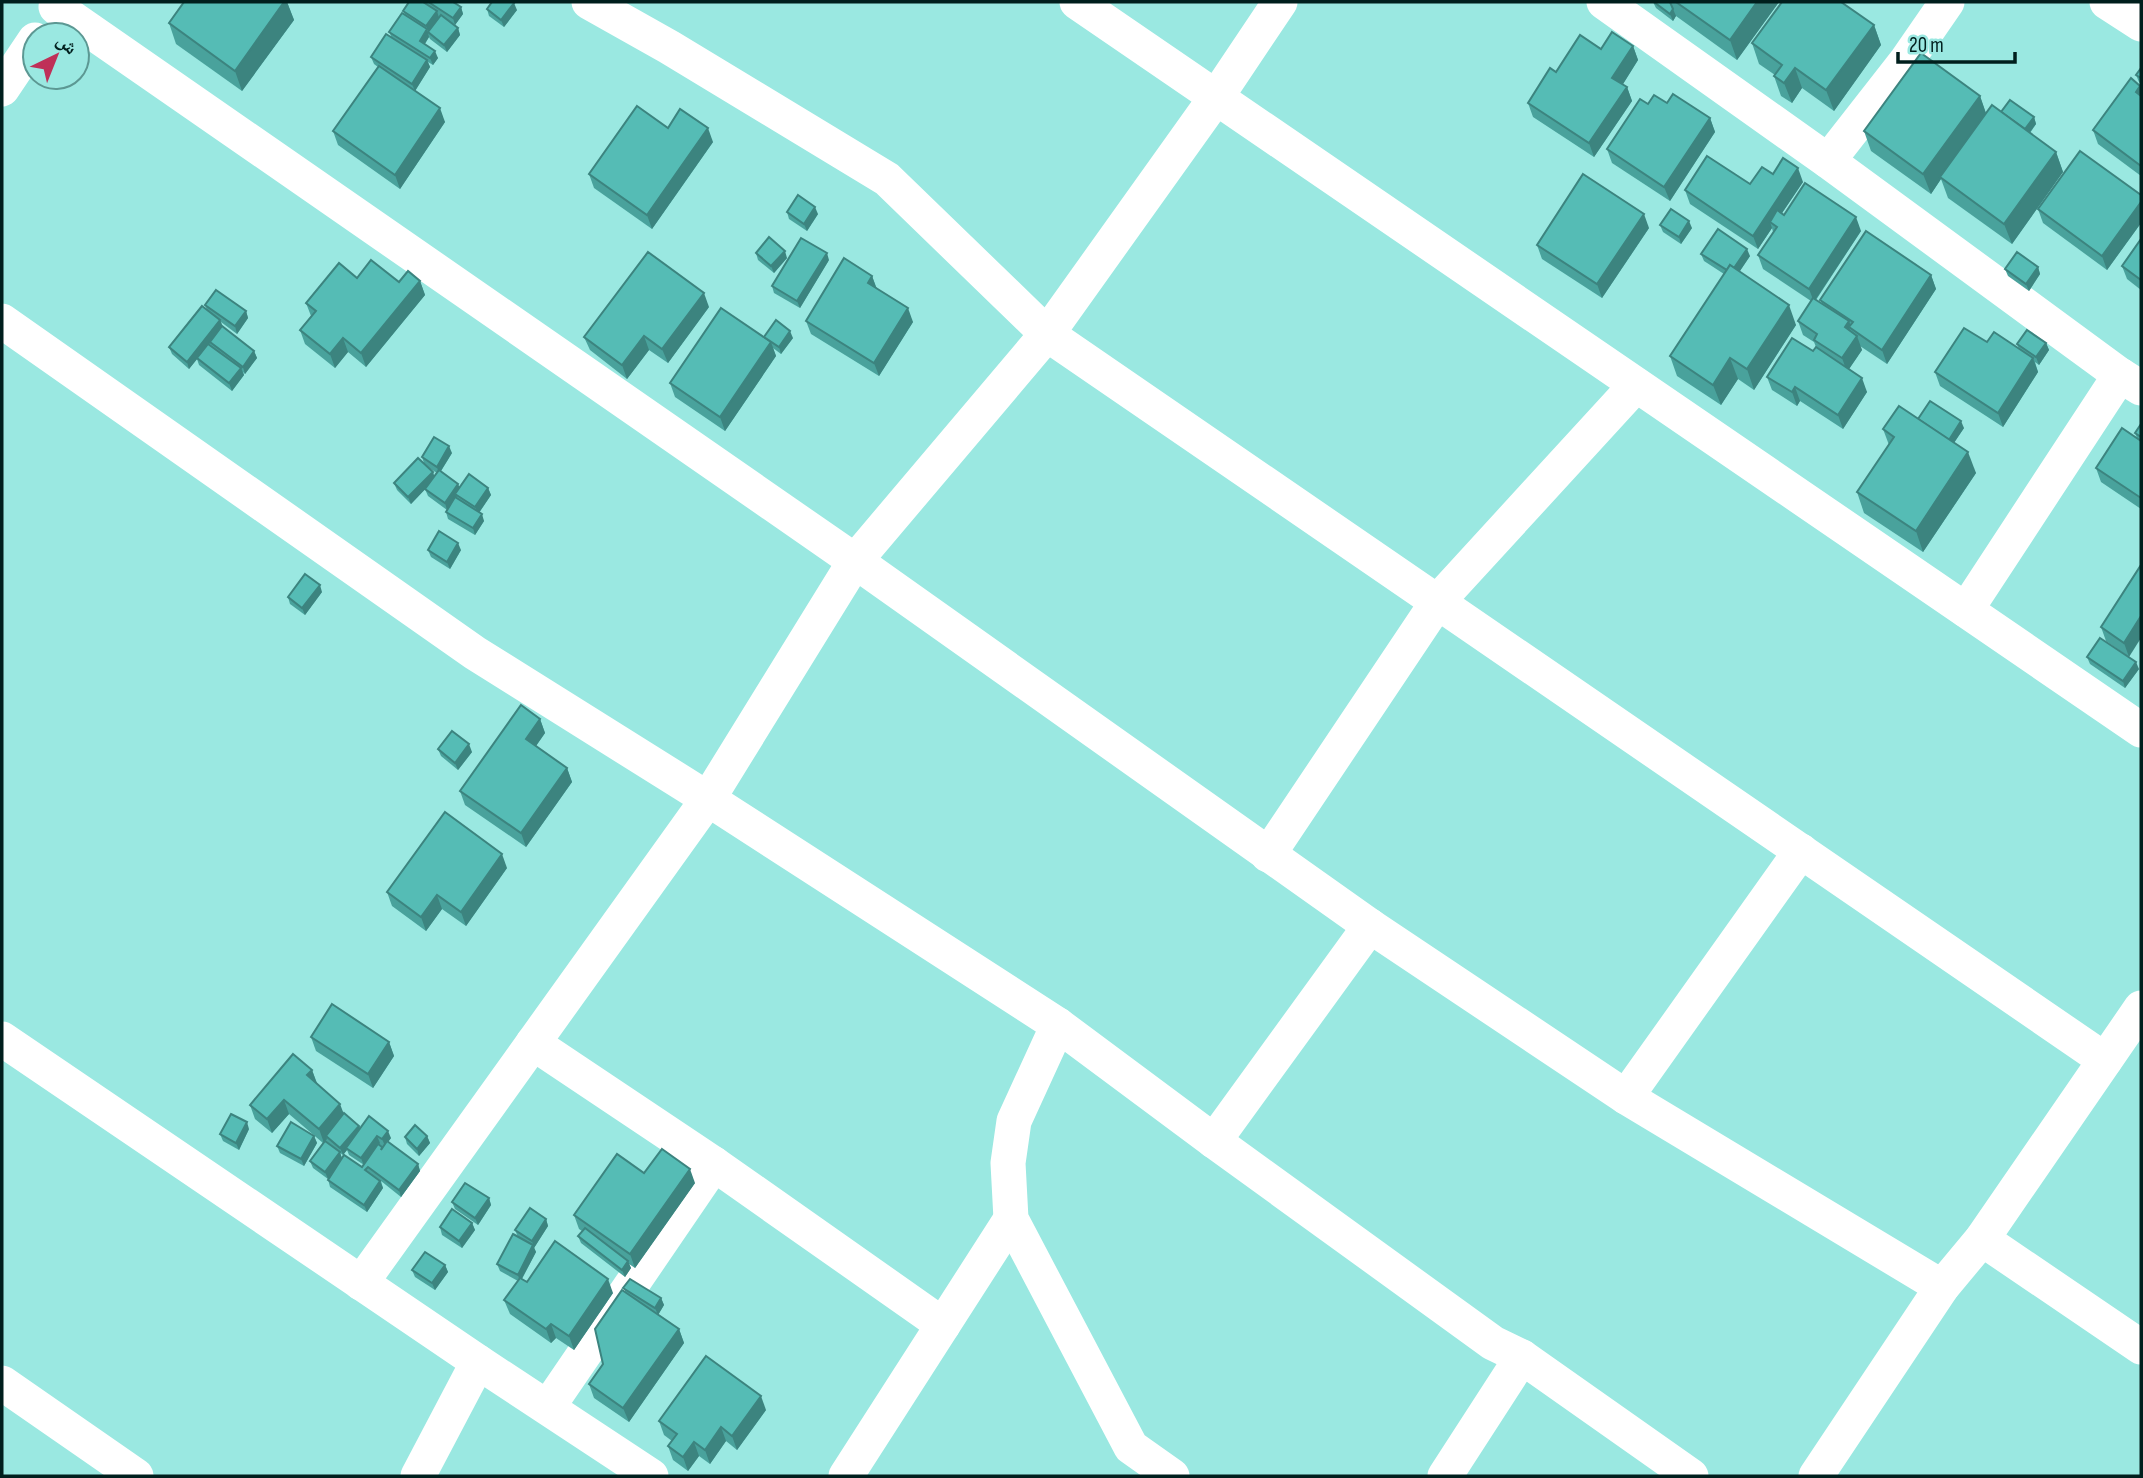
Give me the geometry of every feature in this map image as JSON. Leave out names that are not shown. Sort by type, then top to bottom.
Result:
[{"type":"street","points":[[589,2],[669,47],[887,179],[1047,334],[2105,1060]]},
{"type":"street","points":[[1077,2],[2141,730]]},
{"type":"street","points":[[361,1283],[708,799],[855,561],[1047,334],[1217,96],[1280,2]]},
{"type":"street","points":[[1604,2],[2131,381],[1966,610]]},
{"type":"street","points":[[1828,161],[1907,60],[1947,2]]},
{"type":"street","points":[[2107,2],[2141,24]]},
{"type":"street","points":[[51,15],[855,561],[1370,926],[1626,1097],[1942,1287]]},
{"type":"street","points":[[2,89],[21,61]]},
{"type":"street","points":[[2,321],[475,653],[708,799],[1058,1025],[1493,1343],[1522,1357],[1691,1476]]},
{"type":"street","points":[[1268,855],[1438,601],[1636,385]]},
{"type":"street","points":[[1626,1097],[1801,851]]},
{"type":"street","points":[[1214,1141],[1370,926]]},
{"type":"street","points":[[1816,1476],[1942,1287],[1982,1239],[2141,1008]]},
{"type":"street","points":[[1058,1025],[1014,1121],[1008,1163],[1011,1219],[1131,1447],[1172,1476]]},
{"type":"street","points":[[2,1039],[651,1476]]},
{"type":"street","points":[[533,1043],[714,1164],[943,1325]]},
{"type":"street","points":[[548,1407],[714,1164]]},
{"type":"street","points":[[846,1476],[1011,1219]]},
{"type":"street","points":[[1982,1239],[2141,1348]]},
{"type":"street","points":[[1445,1476],[1522,1357]]},
{"type":"street","points":[[418,1476],[478,1362]]},
{"type":"street","points":[[2,1383],[136,1476]]},
{"type":"building","points":[[184,2],[284,2],[235,71],[169,23]]},
{"type":"building","points":[[409,2],[423,2],[437,11],[426,26],[403,11]]},
{"type":"building","points":[[430,2],[453,2],[461,7],[453,18]]},
{"type":"building","points":[[492,2],[514,3],[501,20],[487,9]]},
{"type":"building","points":[[1654,2],[1670,2],[1673,9],[1670,14]]},
{"type":"building","points":[[1676,2],[1757,2],[1730,40]]},
{"type":"building","points":[[1782,2],[1841,2],[1874,25],[1826,90],[1795,68],[1784,83],[1774,76],[1782,65],[1752,43]]},
{"type":"building","points":[[402,13],[427,29],[420,41],[435,51],[430,58],[389,32]]},
{"type":"building","points":[[441,15],[458,28],[444,45],[428,32]]},
{"type":"building","points":[[1612,32],[1633,46],[1612,78],[1627,87],[1589,143],[1528,103],[1550,68],[1556,72],[1580,35],[1601,49]]},
{"type":"building","points":[[386,34],[427,60],[412,84],[371,57]]},
{"type":"building","points":[[1921,53],[1980,96],[1923,174],[1864,131]]},
{"type":"building","points":[[379,66],[440,108],[395,175],[333,131]]},
{"type":"building","points":[[2131,78],[2140,86],[2136,92],[2141,96],[2141,166],[2093,130]]},
{"type":"building","points":[[1673,94],[1710,118],[1664,187],[1607,149],[1640,99],[1648,104],[1654,95],[1667,103]]},
{"type":"building","points":[[2010,100],[2034,117],[2025,129],[2001,112]]},
{"type":"building","points":[[1992,105],[2056,152],[2004,224],[1940,177]]},
{"type":"building","points":[[637,106],[668,128],[680,109],[708,128],[647,215],[589,174]]},
{"type":"building","points":[[2080,151],[2141,195],[2141,202],[2102,256],[2038,209]]},
{"type":"building","points":[[1707,156],[1750,184],[1762,167],[1773,174],[1783,158],[1798,168],[1753,236],[1685,190]]},
{"type":"building","points":[[1583,174],[1644,214],[1597,284],[1537,245]]},
{"type":"building","points":[[1805,183],[1856,217],[1809,289],[1758,255],[1777,227],[1770,222],[1777,210],[1784,215]]},
{"type":"building","points":[[798,195],[815,207],[804,224],[787,212]]},
{"type":"building","points":[[1671,209],[1689,221],[1679,237],[1660,225]]},
{"type":"building","points":[[1718,229],[1747,249],[1734,268],[1730,265],[1727,270],[1701,254]]},
{"type":"building","points":[[1866,231],[1931,275],[1882,350],[1849,327],[1853,322],[1820,300]]},
{"type":"building","points":[[769,237],[785,251],[771,266],[756,253]]},
{"type":"building","points":[[801,238],[827,253],[797,301],[772,286]]},
{"type":"building","points":[[2141,239],[2141,280],[2122,266]]},
{"type":"building","points":[[648,252],[704,293],[662,349],[644,336],[622,365],[584,337]]},
{"type":"building","points":[[2017,252],[2038,267],[2026,284],[2005,269]]},
{"type":"building","points":[[844,258],[872,276],[868,283],[908,308],[874,363],[806,321]]},
{"type":"building","points":[[371,260],[399,282],[408,271],[420,281],[361,353],[343,338],[330,354],[300,330],[316,311],[306,303],[339,263],[357,278]]},
{"type":"building","points":[[1730,265],[1789,305],[1747,369],[1730,358],[1713,385],[1670,356]]},
{"type":"building","points":[[216,290],[246,311],[235,326],[205,305]]},
{"type":"building","points":[[1813,298],[1849,321],[1845,327],[1857,336],[1842,358],[1814,340],[1817,334],[1798,321]]},
{"type":"building","points":[[202,306],[220,320],[187,362],[169,347]]},
{"type":"building","points":[[721,308],[771,342],[720,417],[670,383]]},
{"type":"building","points":[[776,320],[790,331],[779,347],[764,337]]},
{"type":"building","points":[[222,326],[254,351],[243,367],[210,342]]},
{"type":"building","points":[[1964,328],[1987,342],[1994,332],[2033,358],[1998,413],[1935,372]]},
{"type":"building","points":[[2027,330],[2046,343],[2036,357],[2017,344]]},
{"type":"building","points":[[1792,338],[1813,351],[1816,347],[1862,378],[1838,415],[1795,387],[1792,392],[1767,377]]},
{"type":"building","points":[[208,344],[241,368],[229,383],[197,358]]},
{"type":"building","points":[[1930,401],[1961,421],[1949,440],[1918,419]]},
{"type":"building","points":[[1899,406],[1968,452],[1916,531],[1857,492],[1894,437],[1883,429]]},
{"type":"building","points":[[2141,424],[2141,437],[2135,433]]},
{"type":"building","points":[[2122,428],[2141,441],[2141,498],[2096,468]]},
{"type":"building","points":[[434,437],[449,446],[437,467],[422,457]]},
{"type":"building","points":[[418,458],[433,472],[408,497],[394,483]]},
{"type":"building","points":[[439,470],[458,484],[445,503],[425,489]]},
{"type":"building","points":[[469,474],[488,488],[475,507],[455,494]]},
{"type":"building","points":[[455,497],[482,514],[473,528],[446,512]]},
{"type":"building","points":[[439,531],[458,543],[447,562],[428,550]]},
{"type":"building","points":[[2141,565],[2141,616],[2124,643],[2101,627]]},
{"type":"building","points":[[305,574],[320,585],[302,608],[288,597]]},
{"type":"building","points":[[2100,638],[2136,662],[2123,681],[2087,657]]},
{"type":"building","points":[[521,705],[540,719],[526,739],[567,768],[521,833],[460,791]]},
{"type":"building","points":[[452,731],[469,744],[455,763],[438,749]]},
{"type":"building","points":[[445,812],[502,854],[461,912],[437,895],[421,917],[387,892]]},
{"type":"building","points":[[332,1004],[389,1042],[368,1074],[311,1037]]},
{"type":"building","points":[[293,1054],[312,1070],[307,1075],[340,1104],[319,1129],[284,1100],[267,1119],[250,1105]]},
{"type":"building","points":[[344,1113],[359,1126],[340,1148],[326,1136]]},
{"type":"building","points":[[231,1114],[247,1122],[236,1143],[220,1134]]},
{"type":"building","points":[[369,1116],[388,1131],[382,1139],[377,1136],[361,1158],[346,1148]]},
{"type":"building","points":[[291,1122],[314,1136],[301,1159],[277,1146]]},
{"type":"building","points":[[415,1125],[427,1136],[417,1149],[405,1137]]},
{"type":"building","points":[[325,1141],[340,1152],[325,1172],[310,1161]]},
{"type":"building","points":[[387,1141],[418,1164],[399,1190],[368,1167],[365,1170],[380,1181],[364,1205],[328,1180],[344,1155],[362,1167],[378,1144],[382,1147],[381,1150]]},
{"type":"building","points":[[662,1149],[690,1169],[630,1254],[574,1215],[617,1154],[644,1173]]},
{"type":"building","points":[[465,1183],[489,1198],[475,1218],[452,1202]]},
{"type":"building","points":[[530,1208],[546,1219],[532,1241],[515,1230]]},
{"type":"building","points":[[452,1209],[472,1223],[459,1241],[440,1227]]},
{"type":"building","points":[[585,1228],[628,1261],[622,1270],[578,1236]]},
{"type":"building","points":[[513,1234],[533,1245],[518,1275],[497,1264]]},
{"type":"building","points":[[555,1241],[608,1279],[569,1336],[551,1324],[546,1329],[504,1300],[520,1278],[527,1282]]},
{"type":"building","points":[[425,1252],[445,1265],[432,1283],[412,1270]]},
{"type":"building","points":[[630,1279],[661,1298],[655,1308],[623,1288]]},
{"type":"building","points":[[622,1290],[679,1329],[623,1408],[589,1384],[603,1364],[595,1329]]},
{"type":"building","points":[[706,1356],[761,1396],[732,1436],[721,1427],[705,1450],[694,1442],[683,1457],[668,1446],[677,1434],[659,1421]]}]
